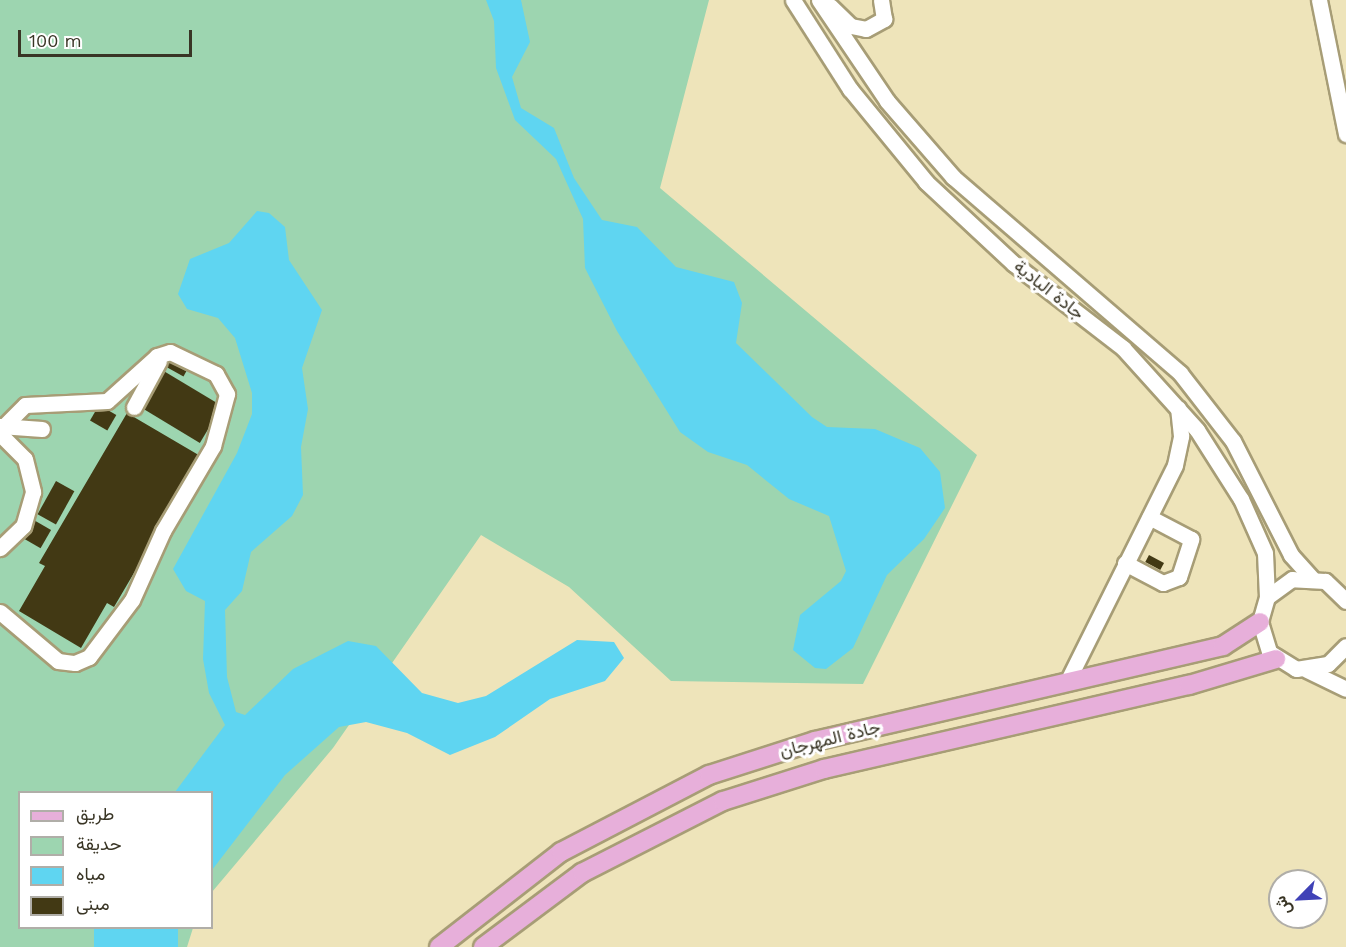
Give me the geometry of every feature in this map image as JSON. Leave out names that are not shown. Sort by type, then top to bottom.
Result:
[{"type":"main road","name":"جادة المهرجان","points":[[439,947],[561,852],[709,775],[815,741],[1223,646],[1260,622]]},
{"type":"main road","name":"جادة المهرجان","points":[[483,947],[582,873],[723,801],[824,769],[1172,690],[1276,659]]},
{"type":"street","name":"جادة البادية","points":[[793,0],[850,89],[926,182],[999,251],[1123,348],[1177,405],[1241,499],[1266,559],[1267,597],[1260,622]]},
{"type":"street","name":"جادة البادية","points":[[819,0],[887,101],[953,177],[1028,246],[1140,333],[1199,395],[1247,464],[1291,555],[1312,578],[1336,589],[1346,601]]},
{"type":"street","points":[[824,0],[861,29],[878,26],[885,4]]},
{"type":"street","points":[[1319,0],[1346,134]]},
{"type":"street","points":[[134,407],[163,354]]},
{"type":"street","points":[[0,612],[54,658],[75,663],[89,657],[127,607],[163,531],[213,446],[228,402],[216,374],[183,355],[163,354],[107,401],[25,405],[1,429]]},
{"type":"street","points":[[1067,682],[1179,455],[1177,405]]},
{"type":"street","points":[[1,429],[42,429]]},
{"type":"street","points":[[0,548],[23,526],[33,492],[25,459],[1,429]]},
{"type":"street","points":[[1125,563],[1163,583],[1179,578],[1191,539],[1149,517]]},
{"type":"street","points":[[1267,597],[1282,583],[1312,578]]},
{"type":"street","points":[[1260,622],[1264,643],[1276,659],[1307,670],[1346,689]]},
{"type":"street","points":[[1307,670],[1328,664],[1346,646]]},
{"type":"green space","points":[[0,0],[709,0],[660,188],[977,455],[863,684],[671,681],[569,587],[481,535],[333,748],[213,891],[213,791],[18,791],[18,929],[193,929],[187,947],[0,947]]},
{"type":"water","points":[[486,0],[521,0],[530,42],[512,77],[521,108],[554,128],[574,178],[602,220],[637,227],[676,267],[734,282],[742,303],[736,343],[812,417],[827,427],[875,429],[920,448],[940,472],[945,508],[924,539],[887,575],[853,648],[826,669],[815,668],[793,650],[800,615],[841,581],[846,571],[829,516],[789,499],[747,465],[708,452],[680,432],[617,331],[585,268],[583,219],[556,159],[515,120],[496,68],[494,21]]},
{"type":"water","points":[[257,211],[269,213],[285,227],[289,260],[322,310],[302,368],[308,409],[301,447],[303,495],[292,516],[251,552],[242,591],[225,610],[227,677],[236,712],[245,715],[293,669],[348,641],[376,646],[422,693],[458,703],[486,696],[577,640],[614,642],[624,658],[605,681],[550,699],[495,737],[450,755],[407,733],[366,722],[339,727],[285,775],[213,869],[213,791],[176,791],[225,725],[209,693],[203,659],[205,601],[186,591],[173,569],[237,453],[252,414],[252,393],[235,338],[218,318],[187,309],[178,294],[190,259],[229,243]]},
{"type":"water","points":[[94,929],[178,929],[178,947],[94,947]]},
{"type":"building","points":[[168,361],[186,371],[183,376],[165,366]]},
{"type":"building","points":[[162,370],[222,406],[200,443],[140,407]]},
{"type":"building","points":[[99,405],[116,415],[107,431],[90,421]]},
{"type":"building","points":[[127,413],[202,457],[114,607],[107,603],[81,648],[19,611],[45,566],[39,563]]},
{"type":"building","points":[[56,481],[74,491],[56,524],[38,514]]},
{"type":"building","points":[[32,519],[51,530],[41,548],[21,537]]},
{"type":"building","points":[[1149,555],[1164,563],[1160,570],[1145,562]]}]
